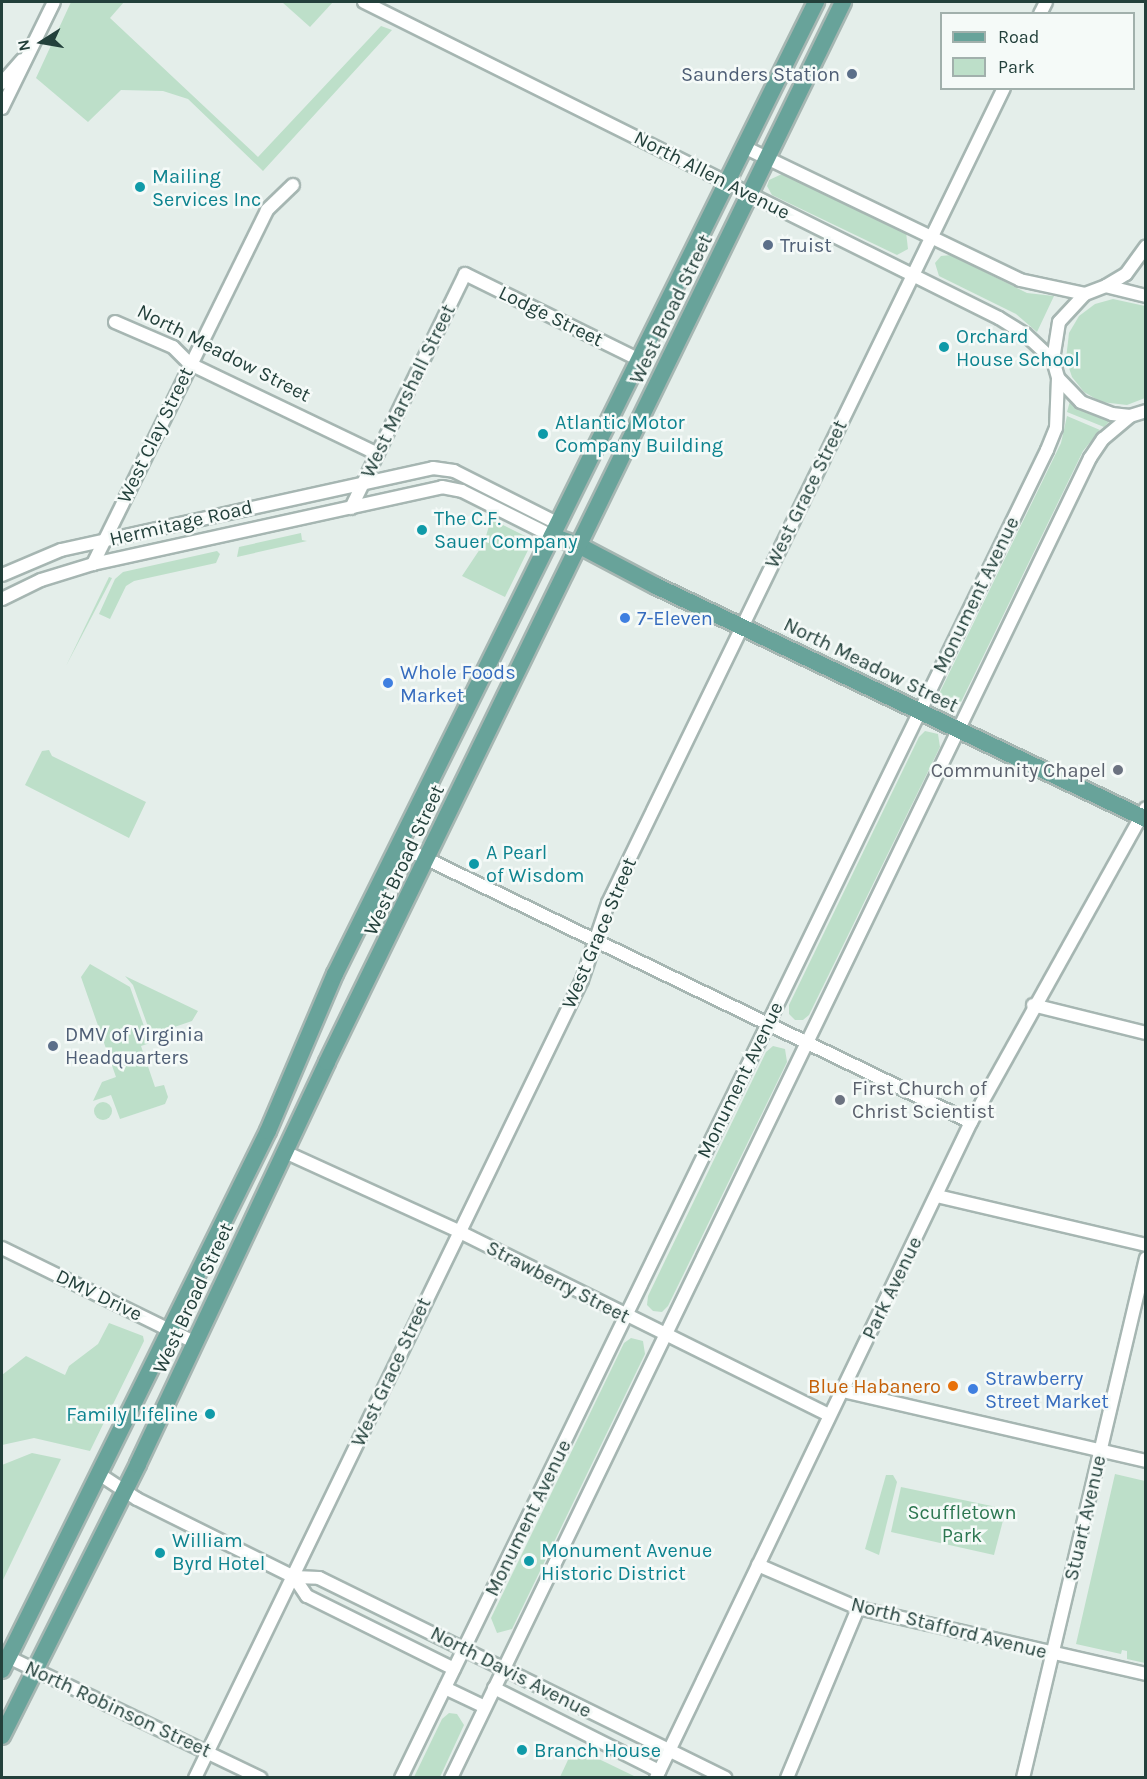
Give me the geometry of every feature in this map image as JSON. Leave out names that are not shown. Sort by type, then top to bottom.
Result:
[{"type":"main road","name":"West Broad Street","points":[[5,1663],[268,1131],[335,974],[816,2]]},
{"type":"main road","name":"West Broad Street","points":[[2,1736],[125,1491],[285,1152],[843,2]]},
{"type":"main road","name":"North Meadow Street","points":[[554,530],[580,546],[920,712],[1144,815]]},
{"type":"street","points":[[2,108],[54,2]]},
{"type":"street","name":"North Allen Avenue","points":[[364,2],[999,318],[1025,334],[1053,360]]},
{"type":"street","points":[[2,83],[28,53]]},
{"type":"street","name":"West Grace Street","points":[[195,1778],[294,1577],[458,1231],[582,980],[608,903],[1003,90]]},
{"type":"street","name":"North Allen Avenue","points":[[744,147],[933,236],[1020,280],[1084,294]]},
{"type":"street","name":"West Clay Street","points":[[93,564],[267,210],[293,185]]},
{"type":"street","points":[[1130,416],[1090,407],[1058,378],[1053,360],[1059,322],[1084,294],[1106,286],[1126,274],[1146,246]]},
{"type":"street","name":"Lodge Street","points":[[465,274],[638,359]]},
{"type":"street","name":"West Marshall Street","points":[[351,508],[465,274]]},
{"type":"street","points":[[1106,286],[1146,296]]},
{"type":"street","name":"North Meadow Street","points":[[115,322],[173,347],[190,364],[378,454]]},
{"type":"street","name":"Monument Avenue","points":[[401,1778],[1056,428],[1058,378]]},
{"type":"street","points":[[451,1778],[1090,458],[1103,439],[1130,416],[1146,411]]},
{"type":"street","name":"North Meadow Street","points":[[365,481],[447,468],[554,530]]},
{"type":"street","name":"Hermitage Road","points":[[2,575],[61,550],[365,481]]},
{"type":"street","name":"North Meadow Street","points":[[351,508],[455,488],[554,530]]},
{"type":"street","name":"Hermitage Road","points":[[2,599],[41,580],[93,564],[351,508]]},
{"type":"street","name":"Park Avenue","points":[[657,1774],[971,1122],[1033,1005],[1144,815]]},
{"type":"street","points":[[400,846],[971,1122]]},
{"type":"street","points":[[1033,1005],[1146,1033]]},
{"type":"street","name":"Strawberry Street","points":[[285,1152],[458,1231],[829,1415]]},
{"type":"street","points":[[937,1196],[1146,1245]]},
{"type":"street","name":"DMV Drive","points":[[2,1248],[196,1342]]},
{"type":"street","name":"Stuart Avenue","points":[[1023,1778],[1146,1258]]},
{"type":"street","points":[[843,1391],[1146,1461]]},
{"type":"street","name":"North Davis Avenue","points":[[99,1474],[125,1491],[294,1577],[319,1578],[464,1648],[669,1752],[726,1778]]},
{"type":"street","name":"North Stafford Avenue","points":[[758,1565],[858,1608],[1146,1674]]},
{"type":"street","name":"North Davis Avenue","points":[[294,1577],[306,1596],[454,1669]]},
{"type":"street","points":[[787,1778],[858,1608]]},
{"type":"street","name":"North Robinson Street","points":[[5,1663],[36,1670],[261,1778]]},
{"type":"street","points":[[445,1688],[485,1707]]},
{"type":"street","name":"North Davis Avenue","points":[[494,1688],[657,1774]]},
{"type":"green space","points":[[71,2],[124,2],[110,18],[258,157],[381,26],[392,30],[263,171],[188,99],[163,91],[121,90],[88,122],[36,78]]},
{"type":"green space","points":[[282,2],[333,2],[310,27]]},
{"type":"green space","points":[[782,174],[906,232],[908,249],[897,255],[772,195],[767,186],[769,180]]},
{"type":"green space","points":[[951,255],[1027,293],[1054,296],[1037,332],[1016,314],[939,276],[935,263],[941,256]]},
{"type":"green space","points":[[1113,299],[1145,306],[1145,398],[1127,405],[1101,402],[1084,392],[1072,377],[1066,359],[1069,333],[1079,316],[1095,304]]},
{"type":"green space","points":[[1070,401],[1086,412],[1111,420],[1104,427],[1067,412]]},
{"type":"green space","points":[[1067,416],[1100,430],[1083,451],[960,704],[946,708],[939,694],[1061,443]]},
{"type":"green space","points":[[491,519],[533,540],[505,597],[462,576],[484,543]]},
{"type":"green space","points":[[301,533],[302,540],[307,541],[237,557],[239,547]]},
{"type":"green space","points":[[217,551],[220,554],[216,563],[134,581],[126,586],[110,619],[99,614],[115,579],[123,572]]},
{"type":"green space","points":[[109,577],[112,578],[66,666]]},
{"type":"green space","points":[[925,731],[938,734],[940,747],[809,1015],[803,1020],[795,1020],[789,1014],[789,1005],[919,737]]},
{"type":"green space","points":[[49,750],[52,756],[146,802],[129,838],[25,785],[42,751]]},
{"type":"green space","points":[[90,964],[130,987],[150,1043],[141,1046],[155,1087],[164,1085],[168,1097],[165,1104],[120,1119],[111,1095],[93,1101],[102,1082],[116,1077],[81,977]]},
{"type":"green space","points":[[125,976],[198,1011],[192,1021],[151,1035],[133,985]]},
{"type":"green space","points":[[773,1046],[785,1049],[787,1062],[668,1306],[662,1312],[653,1311],[647,1305],[648,1296],[766,1052]]},
{"type":"green space","points":[[103,1102],[109,1105],[112,1111],[109,1117],[103,1120],[97,1117],[94,1111],[97,1105]]},
{"type":"green space","points":[[109,1323],[143,1336],[144,1341],[90,1451],[34,1438],[2,1445],[2,1375],[26,1356],[65,1375],[69,1366],[98,1344]]},
{"type":"green space","points":[[631,1338],[643,1341],[645,1354],[512,1629],[497,1633],[491,1618],[624,1343]]},
{"type":"green space","points":[[32,1453],[61,1459],[2,1582],[2,1465]]},
{"type":"green space","points":[[1115,1474],[1145,1481],[1145,1663],[1127,1659],[1127,1651],[1122,1650],[1121,1654],[1076,1644]]},
{"type":"green space","points":[[886,1475],[893,1475],[897,1482],[879,1555],[865,1549]]},
{"type":"green space","name":"Scuffletown Park","points":[[901,1487],[1006,1509],[994,1555],[891,1532]]},
{"type":"green space","points":[[449,1713],[457,1714],[464,1725],[440,1777],[414,1777],[442,1719]]},
{"type":"green space","points":[[574,1747],[634,1776],[634,1777],[560,1777]]},
{"type":"place","name":"Saunders Station","points":[[852,74]]},
{"type":"place","name":"Mailing Services Inc","points":[[140,187]]},
{"type":"place","name":"Truist","points":[[768,245]]},
{"type":"place","name":"Orchard House School","points":[[944,347]]},
{"type":"place","name":"Atlantic Motor Company Building","points":[[543,434]]},
{"type":"place","name":"The C.F. Sauer Company","points":[[422,530]]},
{"type":"place","name":"7-Eleven","points":[[625,618]]},
{"type":"place","name":"Whole Foods Market","points":[[388,683]]},
{"type":"place","name":"Community Chapel","points":[[1118,770]]},
{"type":"place","name":"A Pearl of Wisdom","points":[[474,864]]},
{"type":"place","name":"DMV of Virginia Headquarters","points":[[53,1046]]},
{"type":"place","name":"First Church of Christ Scientist","points":[[840,1100]]},
{"type":"place","name":"Blue Habanero","points":[[953,1386]]},
{"type":"place","name":"Strawberry Street Market","points":[[973,1389]]},
{"type":"place","name":"Family Lifeline","points":[[210,1414]]},
{"type":"place","name":"William Byrd Hotel","points":[[160,1553]]},
{"type":"place","name":"Monument Avenue Historic District","points":[[529,1561]]},
{"type":"place","name":"Branch House","points":[[522,1750]]}]
